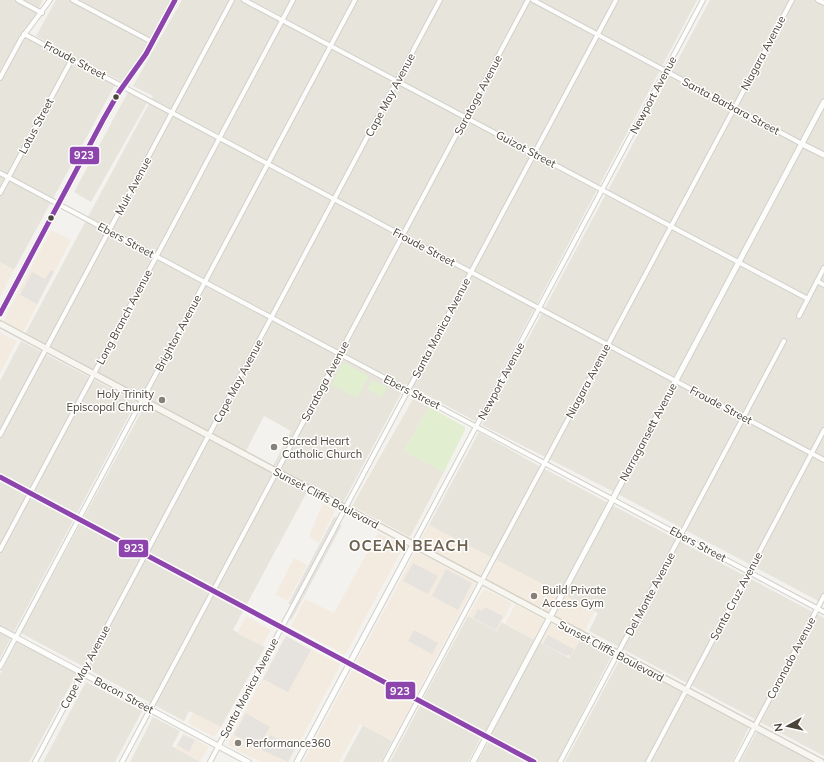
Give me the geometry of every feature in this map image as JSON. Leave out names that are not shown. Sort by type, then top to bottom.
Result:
[{"type":"main road","points":[[0,314],[123,86],[152,42],[175,0]]},
{"type":"main road","name":"Sunset Cliffs Boulevard","points":[[0,324],[754,727],[823,761]]},
{"type":"street","points":[[18,0],[42,13]]},
{"type":"street","points":[[0,78],[24,34],[42,13],[50,0]]},
{"type":"street","points":[[72,0],[152,42]]},
{"type":"street","name":"Muir Avenue","points":[[0,435],[232,0]]},
{"type":"street","name":"Guizot Street","points":[[244,0],[398,80],[808,299]]},
{"type":"street","name":"Long Branch Avenue","points":[[0,550],[293,0]]},
{"type":"street","name":"Brighton Avenue","points":[[0,667],[355,0]]},
{"type":"street","name":"Cape May Avenue","points":[[34,762],[440,0]]},
{"type":"street","name":"Saratoga Avenue","points":[[122,762],[528,0]]},
{"type":"street","name":"Santa Barbara Street","points":[[533,0],[824,155]]},
{"type":"street","name":"Santa Monica Avenue","points":[[210,762],[616,0]]},
{"type":"street","name":"Newport Avenue","points":[[297,762],[477,427],[703,0]]},
{"type":"street","name":"Niagara Avenue","points":[[385,762],[792,0]]},
{"type":"street","points":[[818,0],[824,3]]},
{"type":"street","name":"Froude Street","points":[[24,34],[220,137],[824,460]]},
{"type":"street","name":"Lotus Street","points":[[0,193],[72,59]]},
{"type":"street","name":"Narragansett Avenue","points":[[472,762],[824,102]]},
{"type":"street","name":"Ebers Street","points":[[0,173],[824,612]]},
{"type":"street","points":[[799,316],[824,268]]},
{"type":"street","points":[[817,281],[824,285]]},
{"type":"street","name":"Del Monte Avenue","points":[[560,762],[784,341]]},
{"type":"street","name":"Santa Cruz Avenue","points":[[648,762],[824,430]]},
{"type":"street","points":[[0,477],[534,762]]},
{"type":"street","name":"Coronado Avenue","points":[[736,762],[824,596]]},
{"type":"street","name":"Bacon Street","points":[[0,629],[248,762]]},
{"type":"shaded area","points":[[0,0],[43,0],[24,36],[116,83],[14,270],[0,262]]},
{"type":"shaded area","points":[[56,0],[172,0],[145,52],[122,82],[36,36]]},
{"type":"shaded area","points":[[182,0],[697,0],[475,421],[406,384],[343,503],[273,466],[291,431],[264,416],[246,451],[25,334],[153,96],[133,86]]},
{"type":"shaded area","points":[[710,0],[824,0],[824,604],[614,492],[482,425]]},
{"type":"shaded area","points":[[128,92],[147,103],[91,202],[74,192]]},
{"type":"shaded area","points":[[51,230],[71,240],[23,332],[3,321]]},
{"type":"shaded area","points":[[0,262],[14,270],[0,297]]},
{"type":"shaded area","points":[[51,270],[54,272],[37,304],[20,295],[32,272],[45,279]]},
{"type":"shaded area","points":[[0,332],[17,341],[0,374]]},
{"type":"shaded area","points":[[21,341],[136,402],[0,658],[0,381]]},
{"type":"shaded area","points":[[413,399],[429,407],[404,451],[444,472],[410,537],[352,506]]},
{"type":"shaded area","points":[[145,405],[307,492],[233,630],[265,647],[221,727],[189,711],[184,721],[21,633]]},
{"type":"shaded area","points":[[479,432],[539,466],[824,618],[824,756],[589,631],[598,613],[429,525]]},
{"type":"shaded area","points":[[323,503],[335,511],[319,543],[309,536]]},
{"type":"shaded area","points":[[334,517],[338,517],[292,604],[288,604]]},
{"type":"shaded area","points":[[339,525],[342,525],[292,619],[288,620]]},
{"type":"shaded area","points":[[429,525],[595,611],[584,632],[418,544]]},
{"type":"shaded area","points":[[378,533],[404,546],[345,655],[291,626],[305,599],[334,613]]},
{"type":"shaded area","points":[[416,551],[476,583],[416,695],[356,663]]},
{"type":"shaded area","points":[[294,558],[307,565],[288,601],[275,595]]},
{"type":"shaded area","points":[[413,563],[438,576],[428,594],[403,581]]},
{"type":"shaded area","points":[[446,569],[472,583],[458,610],[432,596]]},
{"type":"shaded area","points":[[483,590],[487,590],[512,603],[497,631],[468,616]]},
{"type":"shaded area","points":[[515,604],[580,639],[570,658],[505,624]]},
{"type":"shaded area","points":[[485,607],[503,616],[496,630],[473,618],[478,609],[482,611]]},
{"type":"shaded area","points":[[246,616],[271,630],[262,646],[237,633]]},
{"type":"shaded area","points":[[468,616],[497,631],[501,622],[569,658],[580,639],[612,655],[557,762],[477,762],[493,735],[425,700],[424,697]]},
{"type":"shaded area","points":[[414,630],[438,643],[432,654],[408,641]]},
{"type":"shaded area","points":[[548,635],[574,649],[571,656],[568,654],[567,656],[543,644]]},
{"type":"shaded area","points":[[285,636],[340,664],[340,666],[289,762],[260,762],[228,745],[228,743]]},
{"type":"shaded area","points":[[286,636],[311,650],[288,692],[263,679]]},
{"type":"shaded area","points":[[17,642],[77,673],[29,762],[0,762],[0,674]]},
{"type":"shaded area","points":[[622,660],[749,727],[732,762],[565,762],[619,661]]},
{"type":"shaded area","points":[[353,669],[413,702],[392,741],[360,724],[339,762],[303,762]]},
{"type":"shaded area","points":[[86,682],[142,711],[115,762],[43,762]]},
{"type":"shaded area","points":[[420,706],[481,737],[468,762],[390,762]]},
{"type":"shaded area","points":[[193,713],[221,727],[214,737],[188,723]]},
{"type":"shaded area","points":[[246,713],[270,727],[258,747],[234,735]]},
{"type":"shaded area","points":[[153,717],[180,731],[172,746],[200,762],[130,762]]},
{"type":"shaded area","points":[[363,725],[392,741],[381,762],[343,762]]},
{"type":"shaded area","points":[[184,733],[209,747],[200,762],[175,748]]},
{"type":"shaded area","points":[[756,733],[759,733],[813,762],[740,762]]},
{"type":"shaded area","points":[[183,735],[195,740],[189,752],[177,745]]},
{"type":"shaded area","points":[[270,735],[295,748],[288,762],[262,750]]},
{"type":"green space","points":[[343,362],[369,376],[357,398],[331,385]]},
{"type":"green space","points":[[372,380],[387,387],[382,397],[367,389]]},
{"type":"green space","points":[[429,407],[465,427],[465,430],[444,472],[404,451]]},
{"type":"transit line","name":"923","points":[[0,314],[103,120],[119,92],[146,54],[175,0]]},
{"type":"transit line","name":"923","points":[[0,477],[534,762]]},
{"type":"place","name":"Holy Trinity Episcopal Church","points":[[162,400]]},
{"type":"place","name":"Sacred Heart Catholic Church","points":[[274,447]]},
{"type":"place","name":"Build Private Access Gym","points":[[534,596]]},
{"type":"place","name":"Performance360","points":[[238,743]]},
{"type":"district","name":"OCEAN BEACH","points":[[409,545]]}]
